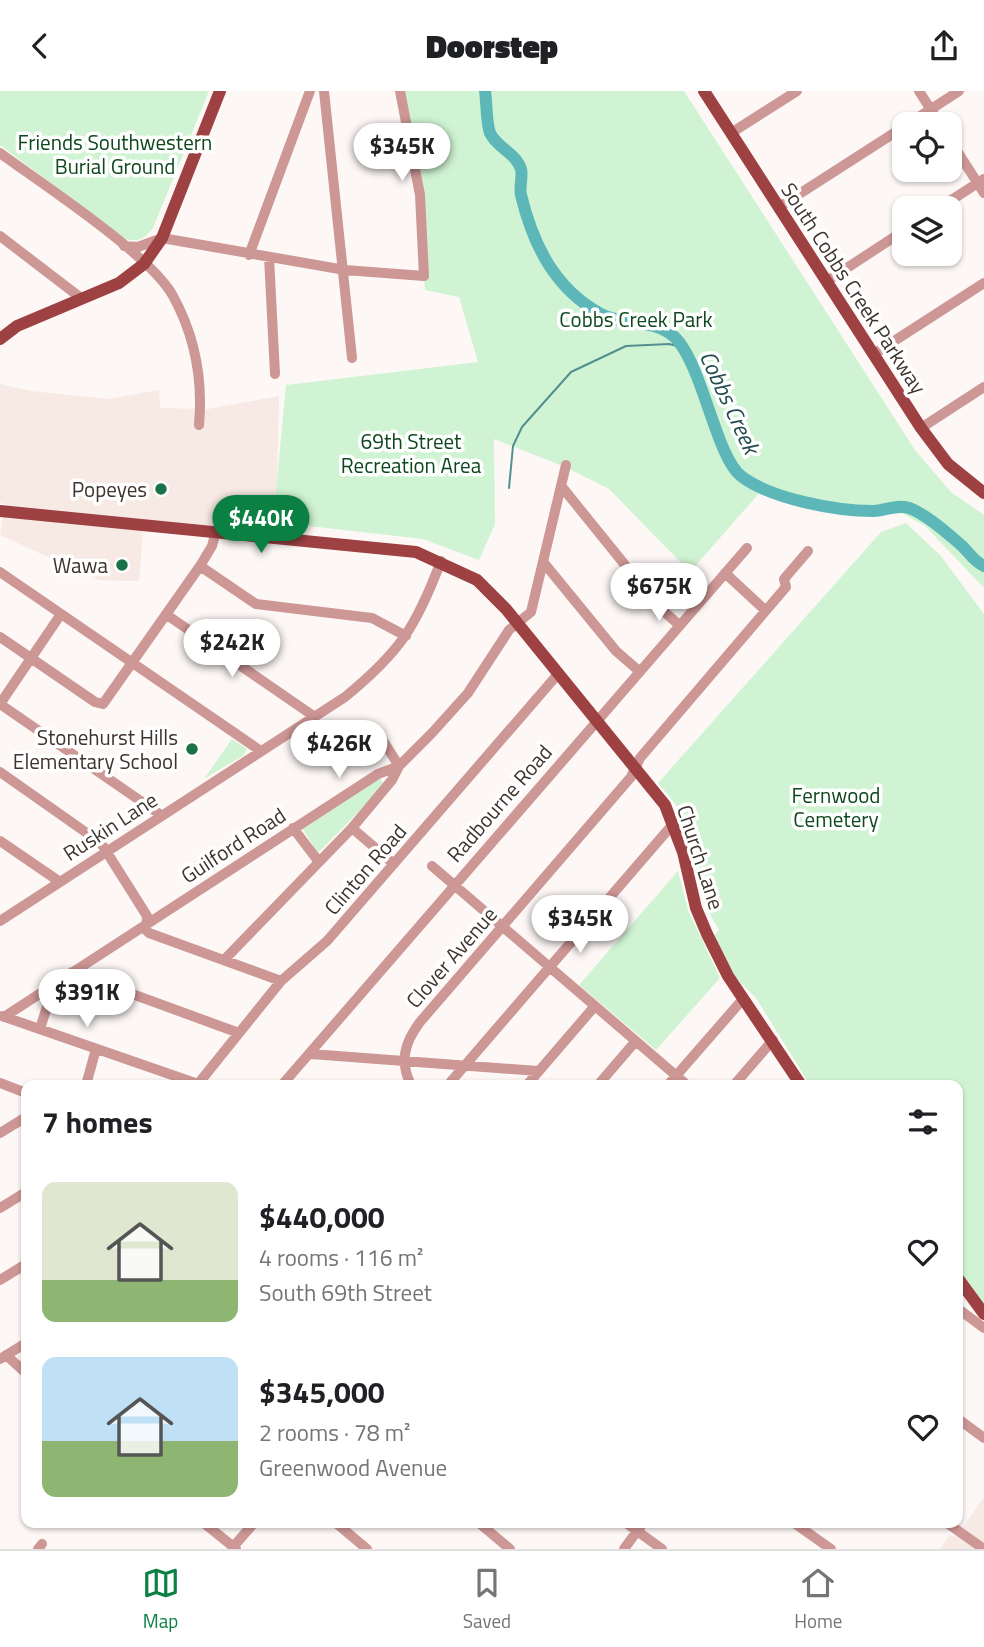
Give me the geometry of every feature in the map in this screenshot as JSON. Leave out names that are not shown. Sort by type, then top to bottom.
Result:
[{"type":"main road","points":[[0,339],[17,326],[119,283],[155,252],[220,91]]},
{"type":"main road","name":"South Cobbs Creek Parkway","points":[[704,91],[920,428],[948,464],[984,493]]},
{"type":"main road","name":"Church Lane","points":[[0,510],[215,534],[416,552],[441,561],[477,580],[516,622],[665,805],[673,824],[696,908],[723,966],[797,1080]]},
{"type":"main road","points":[[963,1285],[984,1314]]},
{"type":"street","points":[[248,255],[310,91]]},
{"type":"street","points":[[324,91],[345,270],[352,358]]},
{"type":"street","points":[[124,246],[138,247],[162,238],[345,270],[424,276],[420,195],[400,91]]},
{"type":"street","points":[[731,134],[797,91]]},
{"type":"street","points":[[919,91],[932,112]]},
{"type":"street","points":[[926,112],[959,91]]},
{"type":"street","points":[[779,207],[892,134]]},
{"type":"street","points":[[0,153],[124,246],[173,295],[198,360],[201,403],[199,425]]},
{"type":"street","points":[[961,196],[982,185],[962,158]]},
{"type":"street","points":[[0,236],[81,298]]},
{"type":"street","points":[[827,281],[892,238]]},
{"type":"street","points":[[269,257],[275,374]]},
{"type":"street","points":[[874,354],[984,283]]},
{"type":"street","points":[[920,428],[984,387]]},
{"type":"street","name":"Guilford Road","points":[[2,1016],[378,774],[400,766],[468,692],[516,622],[531,612],[566,465]]},
{"type":"street","points":[[562,487],[659,607],[678,625]]},
{"type":"street","points":[[0,637],[100,705],[134,663],[200,566],[212,546],[215,534]]},
{"type":"street","name":"Radbourne Road","points":[[287,1080],[747,548]]},
{"type":"street","name":"Clover Avenue","points":[[403,1062],[410,1038],[420,1022],[786,587],[784,579],[808,551]]},
{"type":"street","name":"Ruskin Lane","points":[[3,915],[60,882],[315,717],[369,678],[391,657],[406,636],[425,603],[441,561]]},
{"type":"street","points":[[544,563],[616,651],[639,671]]},
{"type":"street","points":[[200,566],[256,604],[372,618],[406,636]]},
{"type":"street","points":[[0,572],[261,751]]},
{"type":"street","points":[[725,573],[765,610]]},
{"type":"street","points":[[61,614],[0,704],[161,815]]},
{"type":"street","points":[[167,615],[315,717]]},
{"type":"street","name":"Clinton Road","points":[[202,1080],[281,981],[327,941],[558,674]]},
{"type":"street","points":[[225,959],[352,828],[392,780],[400,766],[380,736]]},
{"type":"street","points":[[0,772],[101,843],[147,916],[149,933],[281,981]]},
{"type":"street","points":[[452,1080],[673,824]]},
{"type":"street","points":[[293,828],[319,862]]},
{"type":"street","points":[[352,828],[394,865]]},
{"type":"street","points":[[0,841],[60,882]]},
{"type":"street","points":[[432,866],[635,1042],[672,1080],[743,999]]},
{"type":"street","points":[[72,972],[239,1033]]},
{"type":"street","points":[[40,1029],[54,984]]},
{"type":"street","points":[[531,1080],[594,1007]]},
{"type":"street","points":[[2,1016],[186,1080]]},
{"type":"street","points":[[738,1080],[773,1040]]},
{"type":"street","points":[[602,1080],[635,1042]]},
{"type":"street","points":[[87,1080],[96,1049]]},
{"type":"street","points":[[311,1054],[538,1071]]},
{"type":"street","points":[[403,1062],[409,1080]]},
{"type":"street","points":[[160,1080],[163,1073]]},
{"type":"street","points":[[0,1083],[21,1091]]},
{"type":"street","points":[[0,1133],[21,1121]]},
{"type":"street","points":[[0,1208],[21,1195]]},
{"type":"street","points":[[0,1280],[21,1267]]},
{"type":"street","points":[[963,1312],[984,1328]]},
{"type":"street","points":[[21,1346],[3,1357],[21,1370]]},
{"type":"street","points":[[963,1423],[984,1438]]},
{"type":"street","points":[[210,1528],[234,1548],[250,1528]]},
{"type":"street","points":[[342,1528],[367,1549]]},
{"type":"street","points":[[485,1528],[510,1549]]},
{"type":"street","points":[[624,1549],[639,1528]]},
{"type":"street","points":[[641,1528],[662,1549]]},
{"type":"street","points":[[801,1528],[831,1549]]},
{"type":"street","points":[[954,1528],[984,1549]]},
{"type":"shaded area","points":[[0,384],[31,391],[108,399],[159,390],[160,408],[208,409],[279,396],[276,528],[236,528],[144,520],[139,581],[98,580],[0,535],[5,504],[0,503]]},
{"type":"shaded area","points":[[984,1497],[984,1549],[940,1549],[950,1535],[956,1537]]},
{"type":"green space","name":"Friends Southwestern Burial Ground","points":[[0,91],[209,91],[153,228],[144,237],[134,240],[125,239],[0,145]]},
{"type":"green space","name":"Cobbs Creek Park","points":[[402,91],[684,91],[915,450],[951,492],[984,515],[984,588],[925,526],[900,512],[857,513],[801,505],[761,491],[690,572],[609,489],[563,466],[494,439],[495,524],[479,560],[423,539],[273,522],[286,385],[478,362],[459,297],[425,290],[416,175]]},
{"type":"green space","name":"Fernwood Cemetery","points":[[906,523],[941,556],[984,614],[984,1304],[963,1275],[963,1080],[807,1080],[756,998],[736,978],[714,936],[719,930],[704,904],[686,817],[658,783],[881,532]]},
{"type":"green space","points":[[232,739],[247,749],[244,755],[204,779]]},
{"type":"green space","points":[[379,777],[385,785],[318,853],[302,828]]},
{"type":"green space","points":[[678,871],[688,910],[720,978],[656,1050],[579,985]]},
{"type":"waterway","name":"Cobbs Creek","points":[[485,91],[490,133],[519,163],[526,213],[548,264],[571,292],[601,314],[652,325],[671,334],[679,342],[696,374],[725,452],[741,476],[769,491],[823,506],[873,511],[909,508],[936,524],[984,566]]},
{"type":"waterway","points":[[509,488],[513,446],[522,427],[571,372],[626,346],[669,344],[681,347]]},
{"type":"place","name":"Popeyes","points":[[161,489]]},
{"type":"place","name":"Wawa","points":[[122,565]]},
{"type":"place","name":"Stonehurst Hills Elementary School","points":[[192,749]]},
{"type":"park label","name":"69th Street Recreation Area","points":[[411,453]]}]
